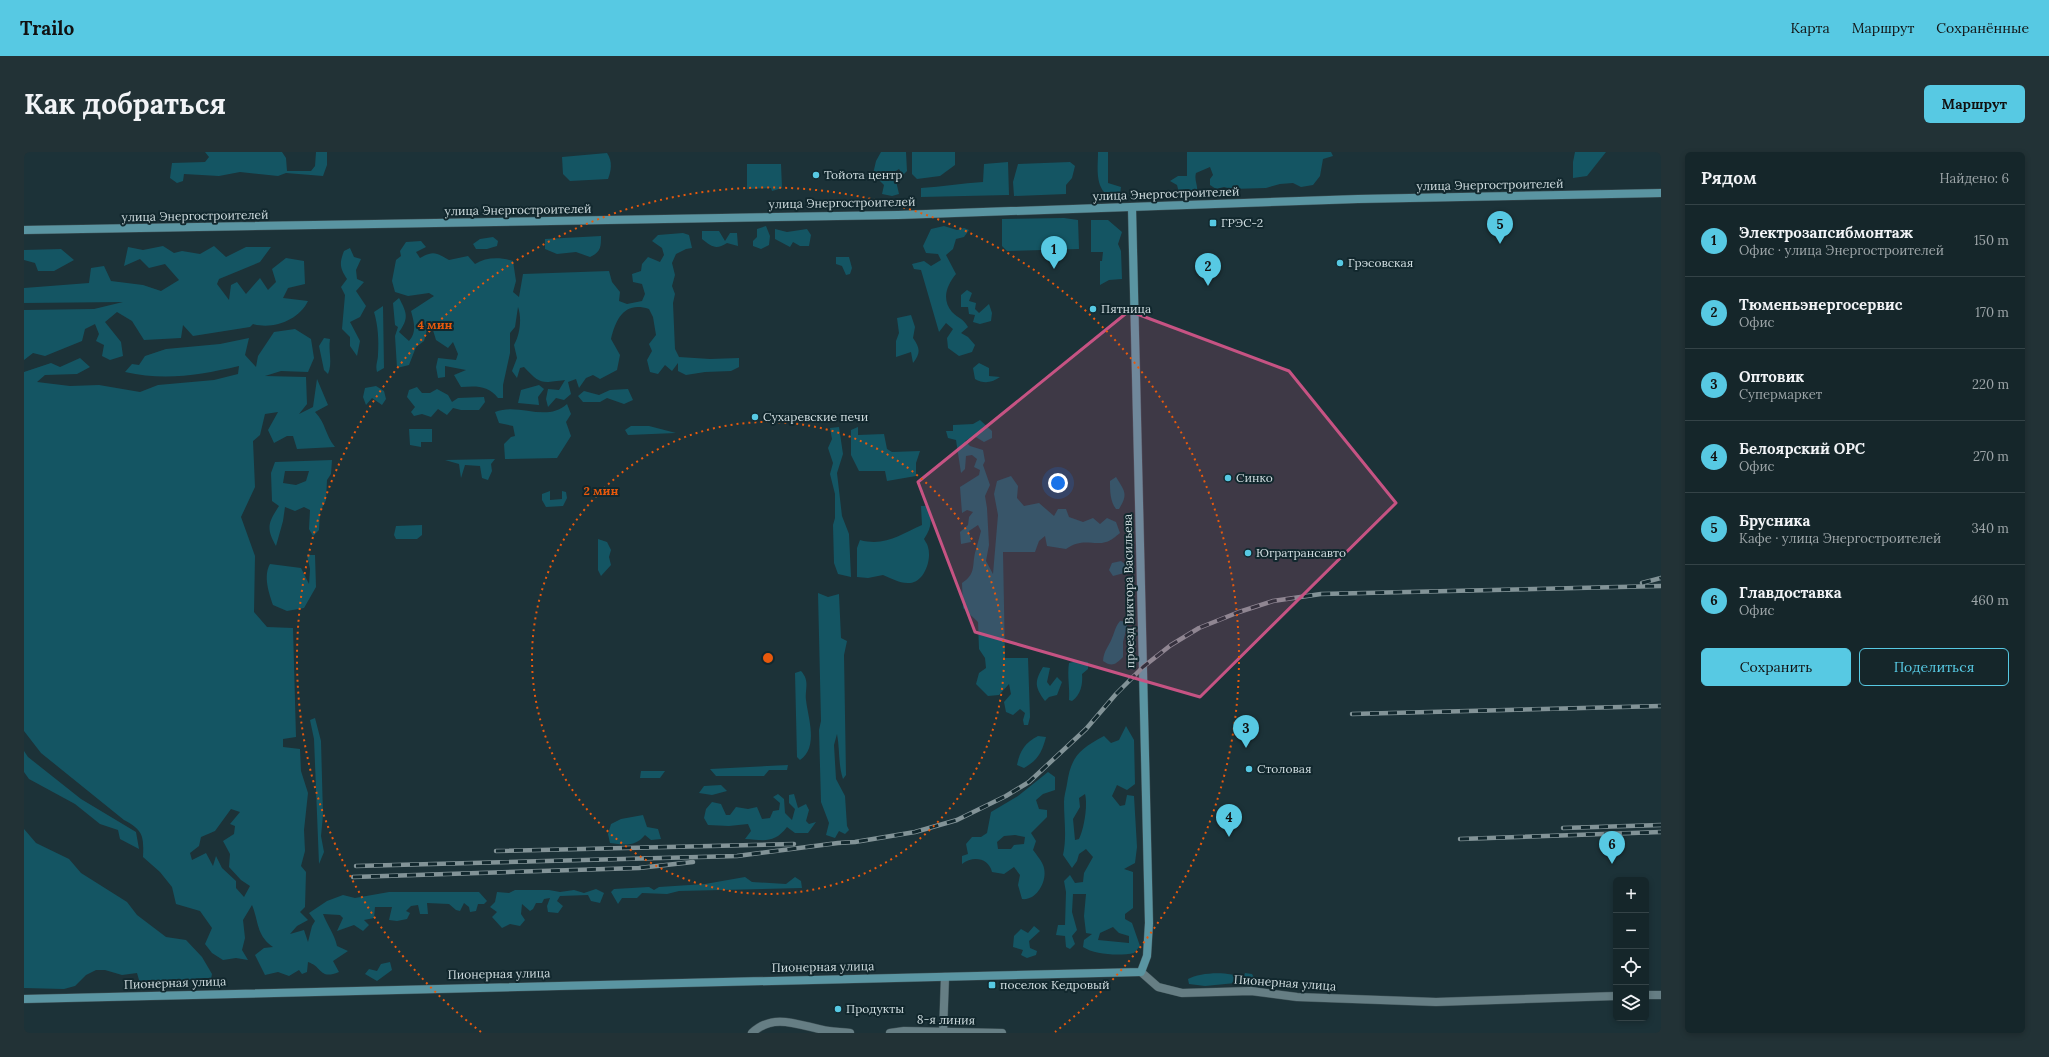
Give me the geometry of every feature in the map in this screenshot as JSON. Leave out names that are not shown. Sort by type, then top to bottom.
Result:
[{"type":"street","name":"улица Энергостроителей","points":[[24,230],[898,215],[1358,199],[1661,193]]},
{"type":"street","name":"проезд Виктора Васильева","points":[[1132,208],[1149,923],[1147,956],[1141,972]]},
{"type":"street","name":"Пионерная улица","points":[[24,999],[314,990],[1141,972],[1158,987],[1182,992],[1257,991],[1297,997],[1436,1002],[1613,996]]},
{"type":"street","points":[[943,1032],[945,977]]},
{"type":"street","points":[[1649,995],[1661,995]]},
{"type":"street","points":[[752,1033],[771,1022],[784,1021],[829,1031],[850,1033]]},
{"type":"street","name":"8-я линия","points":[[890,1033],[904,1031],[1002,1033]]},
{"type":"highlighted area","points":[[1129,311],[1289,371],[1396,503],[1200,697],[975,632],[918,482]]},
{"type":"shaded area","points":[[205,152],[282,152],[286,158],[287,171],[311,171],[315,166],[316,152],[327,152],[327,165],[323,176],[286,173],[278,176],[240,172],[219,176],[184,174],[183,181],[177,183],[170,178],[172,163],[205,162],[209,157]]},
{"type":"shaded area","points":[[881,152],[906,152],[907,171],[903,175],[899,169],[894,172],[899,194],[892,196],[882,194],[884,185],[873,174],[876,161]]},
{"type":"shaded area","points":[[912,152],[955,152],[955,165],[940,176],[917,179],[912,174]]},
{"type":"shaded area","points":[[1098,152],[1108,152],[1108,183],[1121,187],[1120,194],[1106,194],[1102,190],[1098,174]]},
{"type":"shaded area","points":[[1187,152],[1331,152],[1333,156],[1323,159],[1320,176],[1313,185],[1301,187],[1293,183],[1280,184],[1266,188],[1232,189],[1224,187],[1216,189],[1210,185],[1210,179],[1213,175],[1210,167],[1196,173],[1195,178],[1197,192],[1189,195],[1179,193],[1177,185],[1170,181],[1178,176],[1187,176]]},
{"type":"shaded area","points":[[1575,152],[1606,152],[1587,176],[1573,178],[1573,162]]},
{"type":"shaded area","points":[[607,153],[611,166],[608,179],[570,181],[563,174],[562,157]]},
{"type":"shaded area","points":[[1008,162],[1009,195],[921,197],[921,188],[983,182],[984,164]]},
{"type":"shaded area","points":[[1070,162],[1075,166],[1072,178],[1066,185],[1066,194],[1014,196],[1013,182],[1018,164]]},
{"type":"shaded area","points":[[747,164],[781,164],[782,188],[772,191],[771,188],[747,189]]},
{"type":"shaded area","points":[[1064,218],[1078,220],[1079,249],[1007,251],[1002,246],[1002,219]]},
{"type":"shaded area","points":[[1091,220],[1108,220],[1122,232],[1118,244],[1121,251],[1122,279],[1109,280],[1100,285],[1100,261],[1102,261],[1103,252],[1091,252]]},
{"type":"shaded area","points":[[766,226],[770,236],[769,245],[761,249],[753,246],[753,241],[757,237],[757,229]]},
{"type":"shaded area","points":[[944,226],[957,230],[964,228],[969,230],[964,237],[956,239],[953,249],[946,255],[956,274],[946,292],[947,302],[952,312],[968,327],[961,333],[968,337],[975,345],[972,352],[959,356],[948,348],[947,338],[953,329],[946,323],[939,332],[921,270],[914,269],[912,264],[924,261],[931,266],[941,260],[938,254],[926,253],[923,246],[931,229]]},
{"type":"shaded area","points":[[775,229],[787,232],[807,229],[811,235],[809,246],[800,246],[793,242],[790,247],[775,239]]},
{"type":"shaded area","points":[[702,231],[719,231],[725,241],[730,233],[737,233],[738,246],[727,243],[717,247],[711,246],[702,239]]},
{"type":"shaded area","points":[[683,233],[689,235],[692,248],[676,254],[672,263],[675,275],[672,286],[675,294],[673,303],[675,349],[679,357],[710,359],[739,358],[739,367],[731,371],[705,372],[686,375],[678,371],[678,363],[672,371],[665,365],[658,374],[650,372],[647,360],[652,351],[649,344],[656,335],[653,317],[649,309],[641,307],[628,309],[623,313],[613,331],[611,339],[620,355],[617,370],[600,379],[593,375],[586,378],[579,388],[576,379],[568,382],[571,394],[564,400],[556,398],[548,407],[546,399],[548,389],[559,390],[565,380],[546,382],[538,380],[524,367],[520,368],[517,378],[512,371],[517,358],[514,345],[520,326],[518,307],[515,327],[510,333],[510,353],[503,385],[503,398],[498,398],[490,391],[481,387],[461,387],[454,375],[466,370],[445,366],[445,377],[438,378],[436,367],[438,358],[456,360],[458,354],[453,342],[448,348],[436,340],[432,327],[428,325],[424,341],[416,347],[409,365],[397,368],[395,336],[398,327],[395,325],[393,303],[399,298],[404,308],[406,319],[399,332],[409,341],[412,338],[414,330],[411,311],[434,296],[429,293],[408,296],[395,292],[392,281],[396,260],[401,256],[400,251],[406,242],[421,241],[426,247],[416,252],[420,258],[435,253],[449,260],[468,256],[475,264],[493,258],[513,261],[516,281],[513,292],[519,297],[523,274],[609,271],[612,282],[620,292],[619,301],[627,304],[642,301],[645,294],[642,284],[633,282],[632,274],[641,271],[642,264],[648,257],[660,262],[664,255],[662,248],[652,241],[658,235]]},
{"type":"shaded area","points":[[601,236],[600,249],[590,257],[576,252],[557,254],[545,249],[545,239]]},
{"type":"shaded area","points":[[493,237],[498,241],[497,246],[487,249],[476,249],[473,244],[480,239]]},
{"type":"shaded area","points":[[163,246],[174,253],[182,251],[200,254],[214,246],[226,257],[246,247],[271,247],[260,262],[219,279],[217,284],[229,300],[231,285],[237,282],[246,294],[260,278],[268,290],[276,282],[272,269],[286,258],[304,261],[305,284],[288,288],[283,298],[308,301],[304,308],[285,322],[269,326],[253,324],[250,327],[193,336],[183,325],[181,338],[144,340],[132,321],[117,312],[105,322],[121,342],[123,356],[110,360],[102,356],[104,345],[96,341],[99,334],[95,324],[85,329],[82,341],[45,356],[33,353],[24,360],[24,310],[94,309],[123,302],[24,303],[24,288],[89,283],[91,268],[104,266],[111,281],[143,285],[161,291],[179,280],[165,264],[149,268],[140,259],[124,266],[128,247],[143,250]]},
{"type":"shaded area","points":[[350,248],[354,257],[361,259],[356,270],[357,279],[364,282],[356,291],[366,306],[360,317],[350,322],[360,341],[357,356],[350,346],[350,337],[342,329],[345,295],[341,287],[347,279],[342,269],[341,259],[344,251]]},
{"type":"shaded area","points":[[61,249],[74,260],[54,271],[38,271],[35,263],[24,260],[24,250]]},
{"type":"shaded area","points":[[836,257],[849,257],[852,268],[850,274],[846,275],[842,266],[836,264]]},
{"type":"shaded area","points":[[967,290],[972,293],[969,301],[976,303],[975,309],[979,313],[989,304],[992,313],[991,321],[980,324],[973,322],[975,315],[969,314],[968,307],[961,307],[961,295]]},
{"type":"shaded area","points":[[383,306],[384,368],[377,372],[378,338],[374,312]]},
{"type":"shaded area","points":[[911,315],[915,327],[913,338],[919,350],[913,363],[911,352],[896,357],[896,341],[899,333],[897,318]]},
{"type":"shaded area","points":[[295,329],[311,339],[314,358],[308,372],[281,371],[265,376],[306,377],[307,404],[299,414],[313,407],[317,379],[328,405],[315,412],[319,416],[329,438],[335,447],[297,449],[293,436],[287,436],[274,443],[268,430],[278,412],[265,414],[260,435],[253,441],[255,487],[241,517],[255,556],[254,612],[267,627],[293,628],[296,737],[283,739],[283,747],[300,749],[301,771],[308,793],[304,830],[305,851],[301,866],[306,872],[305,907],[300,912],[308,920],[297,926],[290,934],[304,930],[308,942],[312,926],[315,921],[309,913],[327,901],[343,895],[355,898],[389,892],[479,892],[487,901],[484,904],[478,904],[476,911],[470,912],[469,907],[464,903],[460,911],[456,910],[449,904],[427,903],[428,914],[420,914],[418,905],[411,906],[406,911],[410,913],[407,919],[397,921],[389,920],[392,907],[375,907],[374,918],[364,920],[369,925],[363,931],[354,925],[337,931],[343,918],[340,915],[323,914],[335,938],[337,946],[348,951],[333,961],[339,972],[328,975],[324,974],[313,964],[308,962],[307,972],[302,974],[299,970],[289,976],[278,972],[265,975],[255,955],[264,948],[273,947],[261,933],[252,905],[243,920],[245,938],[242,950],[248,960],[236,958],[223,960],[212,953],[205,944],[212,928],[200,911],[176,904],[172,887],[160,872],[143,857],[143,844],[139,831],[41,753],[24,731],[24,372],[51,363],[60,367],[80,358],[90,367],[77,374],[45,375],[37,382],[70,386],[99,385],[140,392],[158,385],[214,380],[238,374],[239,366],[182,376],[154,376],[125,372],[132,364],[139,365],[145,356],[166,349],[220,344],[249,338],[245,355],[256,367],[258,356],[274,332]],"holes":[[[231,809],[240,812],[230,824],[235,826],[234,834],[223,841],[230,854],[229,867],[241,880],[250,886],[244,897],[236,888],[236,881],[222,868],[216,856],[213,866],[206,853],[192,860],[190,853],[199,846],[201,837],[215,831]]]},
{"type":"shaded area","points":[[324,338],[330,339],[330,366],[328,374],[324,370],[319,346]]},
{"type":"shaded area","points":[[979,363],[989,368],[989,376],[1000,377],[994,381],[988,382],[981,382],[975,379],[973,368]]},
{"type":"shaded area","points":[[539,385],[544,389],[538,397],[539,405],[518,403],[521,390]]},
{"type":"shaded area","points":[[376,386],[384,391],[386,399],[382,405],[372,398],[366,405],[363,397],[365,388]]},
{"type":"shaded area","points":[[417,387],[422,393],[430,393],[437,389],[448,395],[452,402],[458,398],[484,397],[485,402],[479,410],[461,410],[453,408],[447,415],[438,409],[431,417],[422,414],[414,416],[411,412],[415,407],[407,397],[409,390]]},
{"type":"shaded area","points":[[628,389],[633,400],[624,404],[607,398],[600,402],[583,402],[578,396],[584,391],[599,395],[610,390]]},
{"type":"shaded area","points":[[567,404],[571,414],[566,422],[571,436],[557,458],[505,459],[504,444],[511,437],[515,436],[513,426],[499,423],[495,412],[513,409],[550,412]]},
{"type":"shaded area","points":[[980,420],[992,431],[992,438],[984,442],[974,436],[965,441],[970,446],[983,450],[985,461],[983,465],[990,485],[985,496],[989,545],[986,561],[993,574],[998,515],[994,494],[997,481],[1011,476],[1018,486],[1017,498],[1024,506],[1039,503],[1054,516],[1058,509],[1066,509],[1069,517],[1083,522],[1093,518],[1100,524],[1107,518],[1116,522],[1120,533],[1108,541],[1101,543],[1078,543],[1066,549],[1047,546],[1045,536],[1039,541],[1035,552],[1003,552],[1005,658],[1028,658],[1030,717],[1028,725],[1024,725],[1023,720],[1025,713],[1020,709],[1013,715],[1006,712],[1004,702],[1011,694],[1009,684],[999,695],[988,696],[976,684],[979,673],[986,668],[985,658],[979,649],[978,622],[963,608],[962,583],[970,576],[973,570],[975,553],[981,531],[978,525],[969,531],[971,542],[961,544],[960,532],[968,525],[969,517],[973,512],[967,510],[962,513],[960,487],[979,475],[980,470],[974,467],[977,459],[972,455],[966,456],[965,469],[961,473],[956,440],[948,438],[946,431],[953,431],[953,425],[973,424]]},
{"type":"shaded area","points":[[631,426],[649,426],[676,433],[628,435],[625,430]]},
{"type":"shaded area","points":[[839,427],[843,454],[837,473],[842,516],[849,534],[851,577],[838,574],[834,563],[833,525],[835,518],[835,494],[830,474],[833,463],[828,448],[832,439],[830,428]]},
{"type":"shaded area","points":[[858,427],[858,435],[884,434],[887,449],[892,452],[920,451],[916,463],[916,476],[887,481],[885,471],[859,471],[851,455],[851,430]]},
{"type":"shaded area","points":[[409,429],[432,429],[432,442],[421,442],[421,447],[410,445]]},
{"type":"shaded area","points":[[495,459],[491,464],[492,471],[488,480],[482,478],[480,466],[465,465],[461,478],[459,464],[445,460]]},
{"type":"shaded area","points":[[332,460],[331,474],[327,480],[326,500],[320,512],[319,530],[313,536],[309,529],[310,510],[304,507],[295,511],[285,507],[276,546],[270,530],[272,517],[279,506],[272,501],[271,473],[275,462]],"holes":[[[285,471],[309,471],[306,481],[296,485],[283,483]]]},
{"type":"shaded area","points":[[1116,477],[1125,496],[1119,509],[1116,509],[1114,506],[1110,492],[1110,481]]},
{"type":"shaded area","points":[[550,491],[550,500],[562,499],[562,491],[566,492],[567,498],[563,506],[546,507],[542,500],[542,494]]},
{"type":"shaded area","points":[[921,506],[926,506],[931,519],[929,530],[924,539],[928,545],[929,558],[923,575],[915,582],[910,583],[899,582],[883,575],[868,578],[857,577],[857,548],[860,540],[869,542],[885,541],[900,536],[922,525]]},
{"type":"shaded area","points":[[422,525],[422,535],[417,539],[396,539],[394,535],[396,526]]},
{"type":"shaded area","points":[[598,539],[607,542],[611,550],[609,557],[611,565],[601,576],[598,570]]},
{"type":"shaded area","points":[[307,555],[315,555],[316,587],[304,608],[287,611],[273,605],[268,590],[267,579],[270,564],[301,568],[309,584],[310,569]]},
{"type":"shaded area","points":[[1121,561],[1126,565],[1124,573],[1113,576],[1109,570],[1112,563]]},
{"type":"shaded area","points":[[818,593],[828,597],[839,594],[841,638],[847,641],[844,655],[846,775],[843,779],[840,768],[837,734],[834,745],[836,779],[845,796],[847,826],[849,830],[845,834],[839,831],[835,838],[826,835],[829,823],[821,802]]},
{"type":"shaded area","points":[[1120,621],[1128,622],[1123,642],[1123,657],[1116,663],[1109,664],[1103,661],[1104,654]]},
{"type":"shaded area","points":[[1077,661],[1088,662],[1088,669],[1082,674],[1081,689],[1078,696],[1072,701],[1069,700],[1069,663]]},
{"type":"shaded area","points":[[1043,667],[1050,668],[1047,682],[1050,686],[1057,677],[1062,682],[1057,695],[1049,697],[1045,701],[1039,692],[1037,684],[1038,677]]},
{"type":"shaded area","points":[[801,671],[806,681],[806,700],[811,740],[806,754],[800,760],[797,757],[795,673]]},
{"type":"shaded area","points":[[315,718],[321,741],[323,815],[321,836],[324,852],[319,864],[314,739],[310,720]]},
{"type":"shaded area","points":[[1126,726],[1134,740],[1135,784],[1127,790],[1117,785],[1112,796],[1120,806],[1125,805],[1127,795],[1134,796],[1137,847],[1135,863],[1124,869],[1133,872],[1133,908],[1125,914],[1125,919],[1132,923],[1140,946],[1134,953],[1122,954],[1094,952],[1083,947],[1084,940],[1092,934],[1086,933],[1084,916],[1086,894],[1073,894],[1072,912],[1077,930],[1072,936],[1075,944],[1070,949],[1066,947],[1065,936],[1056,935],[1058,925],[1065,925],[1066,892],[1064,881],[1070,875],[1075,883],[1083,882],[1084,873],[1093,857],[1086,849],[1079,854],[1077,861],[1072,868],[1063,855],[1065,835],[1064,800],[1069,774],[1078,754],[1089,745],[1104,736],[1111,743],[1119,740]],"holes":[[[1085,794],[1086,810],[1084,823],[1079,839],[1075,840],[1073,819],[1080,807],[1079,798]],[[1113,927],[1119,933],[1129,936],[1129,943],[1098,940],[1100,933]]]},
{"type":"shaded area","points":[[1038,736],[1046,737],[1039,755],[1033,762],[1024,768],[1017,765],[1024,748],[1030,741]]},
{"type":"shaded area","points":[[24,751],[28,757],[81,799],[136,832],[139,849],[120,839],[118,830],[100,824],[75,804],[29,779],[24,772]]},
{"type":"shaded area","points":[[788,765],[787,770],[769,770],[764,776],[716,776],[710,769]]},
{"type":"shaded area","points":[[641,771],[665,771],[660,778],[640,778]]},
{"type":"shaded area","points":[[1048,772],[1055,777],[1055,790],[1043,794],[1036,800],[1039,809],[1047,810],[1047,817],[1031,833],[1036,841],[1033,850],[1043,865],[1044,876],[1043,882],[1037,893],[1027,899],[1022,899],[1018,885],[1020,875],[1014,867],[1004,874],[992,872],[988,864],[980,859],[971,859],[962,864],[962,856],[968,854],[966,844],[972,837],[981,837],[987,833],[991,812],[1018,796]],"holes":[[[1015,835],[1025,837],[1024,844],[1014,845],[1011,849],[998,849],[997,842],[1004,836]]]},
{"type":"shaded area","points":[[721,785],[727,791],[712,795],[699,793],[704,786]]},
{"type":"shaded area","points":[[778,794],[784,799],[785,813],[792,820],[795,809],[789,803],[789,795],[794,794],[798,808],[806,804],[809,810],[806,821],[809,824],[816,822],[808,833],[795,833],[787,827],[773,839],[745,839],[751,831],[748,824],[729,826],[708,825],[704,818],[706,809],[712,802],[721,804],[726,815],[730,815],[736,807],[748,809],[757,807],[762,819],[770,818],[773,811],[779,810],[780,803],[773,797]]},
{"type":"shaded area","points":[[643,815],[647,827],[658,829],[661,839],[651,840],[645,835],[637,842],[625,845],[610,843],[608,834],[611,824],[621,819]]},
{"type":"shaded area","points":[[24,829],[36,843],[69,859],[81,873],[127,902],[137,915],[166,937],[186,940],[202,957],[212,974],[211,979],[197,980],[167,986],[137,984],[139,980],[137,973],[122,975],[105,970],[96,970],[86,975],[75,986],[64,989],[24,988]]},
{"type":"shaded area","points":[[745,877],[752,882],[786,884],[795,877],[801,881],[802,888],[679,891],[667,894],[642,893],[637,898],[622,898],[618,904],[611,892],[614,889],[649,887],[654,890],[659,887],[705,884]]},
{"type":"shaded area","points":[[596,889],[604,893],[600,903],[591,901],[588,895],[560,896],[557,901],[563,906],[558,913],[548,912],[547,906],[550,898],[544,899],[542,903],[536,903],[530,911],[522,904],[521,914],[525,920],[520,926],[510,924],[502,928],[492,917],[497,912],[490,907],[495,902],[497,892],[509,893],[515,890],[549,890],[560,892],[574,890],[584,893]]},
{"type":"shaded area","points":[[1034,926],[1040,931],[1029,941],[1030,948],[1037,951],[1036,955],[1027,958],[1021,955],[1023,950],[1013,947],[1014,936],[1021,929],[1028,933]]},
{"type":"shaded area","points":[[390,962],[392,970],[377,981],[365,974],[369,969],[377,971],[381,964]]},
{"type":"shaded area","points":[[1215,973],[1230,974],[1243,978],[1245,973],[1252,974],[1256,981],[1205,986],[1189,984],[1188,979],[1200,975]]},
{"type":"railway","points":[[1642,583],[1661,578]]},
{"type":"railway","points":[[356,866],[737,856],[855,842],[915,832],[957,820],[1006,796],[1029,782],[1086,729],[1116,694],[1143,667],[1171,645],[1199,628],[1239,612],[1273,601],[1321,594],[1661,586]]},
{"type":"railway","points":[[1352,714],[1661,706]]},
{"type":"railway","points":[[1563,828],[1661,825]]},
{"type":"railway","points":[[1460,839],[1661,832]]},
{"type":"railway","points":[[496,851],[794,844]]},
{"type":"railway","points":[[353,877],[639,868],[693,862]]},
{"type":"place","name":"Тойота центр","points":[[816,175]]},
{"type":"place","name":"ГРЭС-2","points":[[1213,223]]},
{"type":"place","name":"Брусника","points":[[1500,244]]},
{"type":"place","name":"Грэсовская","points":[[1340,263]]},
{"type":"place","name":"Электрозапсибмонтаж","points":[[1054,269]]},
{"type":"place","name":"Тюменьэнергосервис","points":[[1208,286]]},
{"type":"place","name":"Пятница","points":[[1093,309]]},
{"type":"place","name":"Сухаревские печи","points":[[755,417]]},
{"type":"place","name":"Синко","points":[[1228,478]]},
{"type":"place","name":"Югратрансавто","points":[[1248,553]]},
{"type":"place","name":"Оптовик","points":[[1246,748]]},
{"type":"place","name":"Столовая","points":[[1249,769]]},
{"type":"place","name":"Белоярский ОРС","points":[[1229,837]]},
{"type":"place","name":"Главдоставка","points":[[1612,864]]},
{"type":"place","name":"поселок Кедровый","points":[[992,985]]},
{"type":"place","name":"Продукты","points":[[838,1009]]}]
